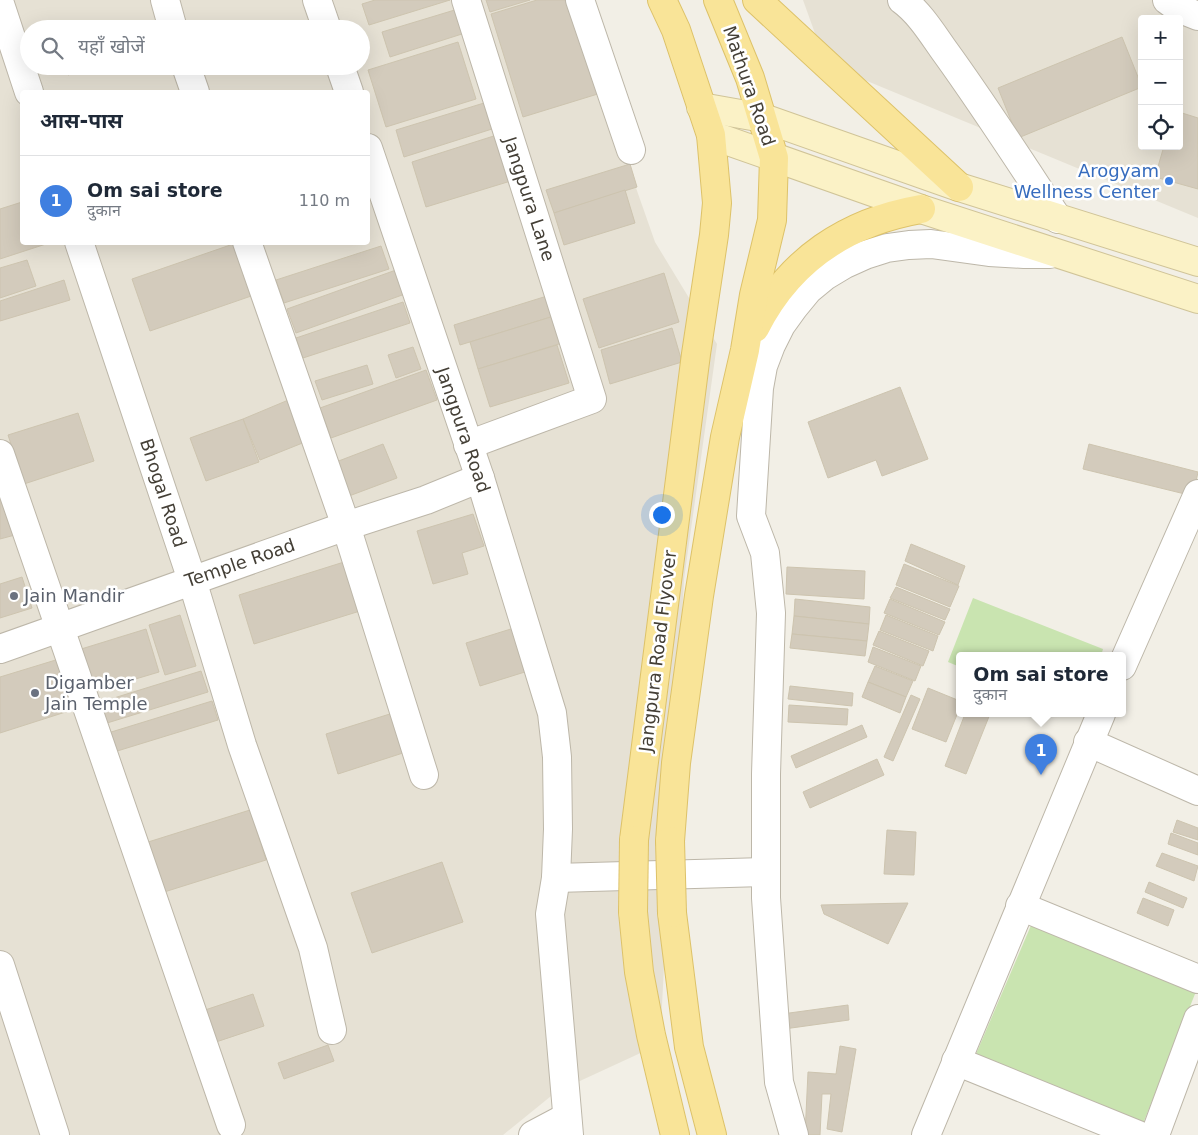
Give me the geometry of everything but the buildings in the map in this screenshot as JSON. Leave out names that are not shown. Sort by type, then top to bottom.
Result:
[{"type":"main road","points":[[662,0],[676,30],[711,135]]},
{"type":"main road","name":"Mathura Road","points":[[718,0],[750,78],[774,158],[772,220],[754,295],[745,350]]},
{"type":"main road","points":[[757,0],[958,187]]},
{"type":"main road","name":"Jangpura Road Flyover","points":[[675,1135],[651,1035],[639,972],[633,912],[634,840],[696,354],[714,235],[717,203],[711,135]]},
{"type":"main road","points":[[745,350],[762,314],[772,298],[791,275],[813,255],[846,233],[864,224],[902,212],[922,209]]},
{"type":"main road","name":"Jangpura Road Flyover","points":[[712,1135],[689,1047],[672,913],[670,841],[676,763],[699,596],[725,437],[745,350]]},
{"type":"street","points":[[164,0],[170,20]]},
{"type":"street","points":[[318,0],[324,20]]},
{"type":"street","name":"Jangpura Lane","points":[[466,0],[592,399],[468,445]]},
{"type":"street","points":[[580,0],[631,150]]},
{"type":"street","points":[[902,0],[909,5],[956,67],[1058,219]]},
{"type":"street","points":[[0,4],[20,63]]},
{"type":"street","points":[[24,75],[29,90]]},
{"type":"street","points":[[189,75],[194,90]]},
{"type":"street","points":[[343,75],[348,90]]},
{"type":"street","points":[[701,107],[763,118],[958,187],[1198,262]]},
{"type":"street","points":[[711,135],[922,209],[1198,299]]},
{"type":"street","name":"Jangpura Road","points":[[370,154],[480,478],[552,713],[557,757],[558,829],[556,878],[550,914],[568,1126]]},
{"type":"street","points":[[794,1135],[779,1082],[766,898],[766,774],[771,614],[765,553],[751,516],[759,388],[764,366],[771,345],[781,325],[808,290],[845,264],[865,255],[887,248],[932,244],[989,252],[1024,254],[1060,253]]},
{"type":"street","name":"Bhogal Road","points":[[80,245],[192,580],[242,745],[313,948],[332,1030]]},
{"type":"street","points":[[248,245],[346,526],[424,775]]},
{"type":"street","points":[[0,454],[231,1126]]},
{"type":"street","name":"Temple Road","points":[[0,649],[346,526],[426,500],[480,478]]},
{"type":"street","points":[[1126,657],[1196,505]]},
{"type":"street","points":[[926,1135],[1100,717]]},
{"type":"street","points":[[1088,742],[1198,791]]},
{"type":"street","points":[[556,878],[766,872]]},
{"type":"street","points":[[1020,906],[1198,979]]},
{"type":"street","points":[[0,965],[55,1135]]},
{"type":"street","points":[[1155,1135],[1198,1019]]},
{"type":"street","points":[[956,1062],[1138,1135]]},
{"type":"street","points":[[534,1135],[568,1126]]},
{"type":"shaded area","points":[[0,0],[570,0],[655,242],[717,344],[684,579],[660,1044],[556,1092],[503,1135],[0,1135]]},
{"type":"shaded area","points":[[803,0],[1198,0],[1198,218],[826,64]]},
{"type":"green space","points":[[973,598],[1103,649],[1102,652],[956,652],[956,665],[948,662]]},
{"type":"green space","points":[[1032,923],[1197,989],[1142,1126],[976,1054]]},
{"type":"place","name":"Arogyam Wellness Center","points":[[1169,181]]},
{"type":"place","name":"Jain Mandir","points":[[14,596]]},
{"type":"place","name":"Digamber Jain Temple","points":[[35,693]]},
{"type":"place","name":"Om sai store","points":[[1041,775]]}]
